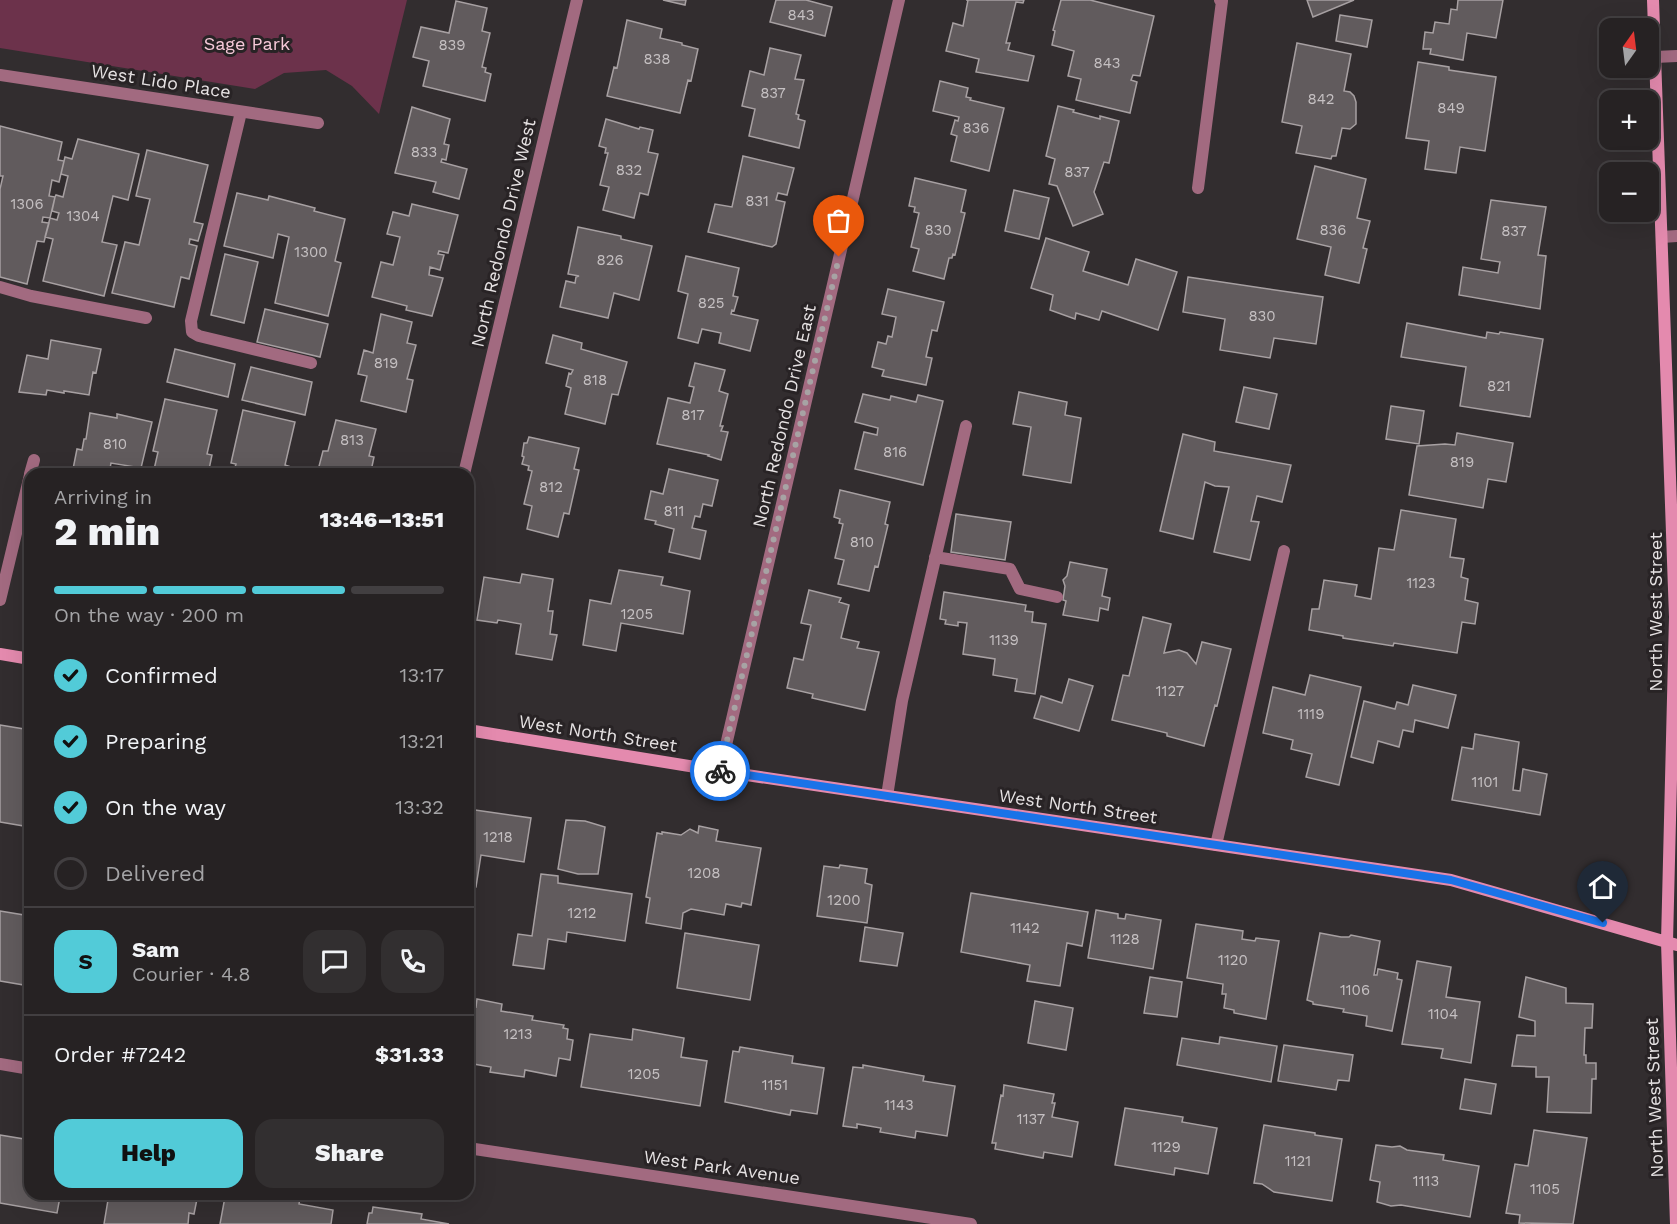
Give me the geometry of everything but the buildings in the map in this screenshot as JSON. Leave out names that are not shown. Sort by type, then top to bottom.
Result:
[{"type":"street","name":"North Redondo Drive West","points":[[465,468],[577,0]]},
{"type":"street","name":"North Redondo Drive East","points":[[720,771],[899,0]]},
{"type":"street","points":[[1198,188],[1221,0]]},
{"type":"street","name":"North West Street","points":[[1653,0],[1654,18]]},
{"type":"street","points":[[1659,57],[1677,56]]},
{"type":"street","name":"West Lido Place","points":[[0,75],[318,123]]},
{"type":"street","name":"North West Street","points":[[1656,78],[1676,617],[1672,943],[1676,1224]]},
{"type":"street","points":[[241,112],[193,310],[192,332],[199,336],[310,363]]},
{"type":"street","points":[[1662,237],[1677,236]]},
{"type":"street","points":[[0,287],[31,296],[146,318]]},
{"type":"street","points":[[887,796],[902,700],[966,426]]},
{"type":"street","points":[[32,468],[34,460]]},
{"type":"street","points":[[0,600],[24,500]]},
{"type":"street","points":[[1216,845],[1284,551]]},
{"type":"street","points":[[935,557],[1010,569],[1020,589],[1057,597]]},
{"type":"street","points":[[0,654],[24,658]]},
{"type":"street","name":"West North Street","points":[[474,731],[720,771],[1451,880],[1672,943]]},
{"type":"street","points":[[0,1064],[24,1068]]},
{"type":"street","name":"West Park Avenue","points":[[474,1149],[971,1224]]},
{"type":"green space","name":"Sage Park","points":[[0,0],[407,0],[379,114],[352,86],[326,70],[284,73],[255,89],[0,48]]},
{"type":"way so far","points":[[720,771],[839,257]]},
{"type":"route","points":[[720,771],[1451,880],[1603,923]]}]
